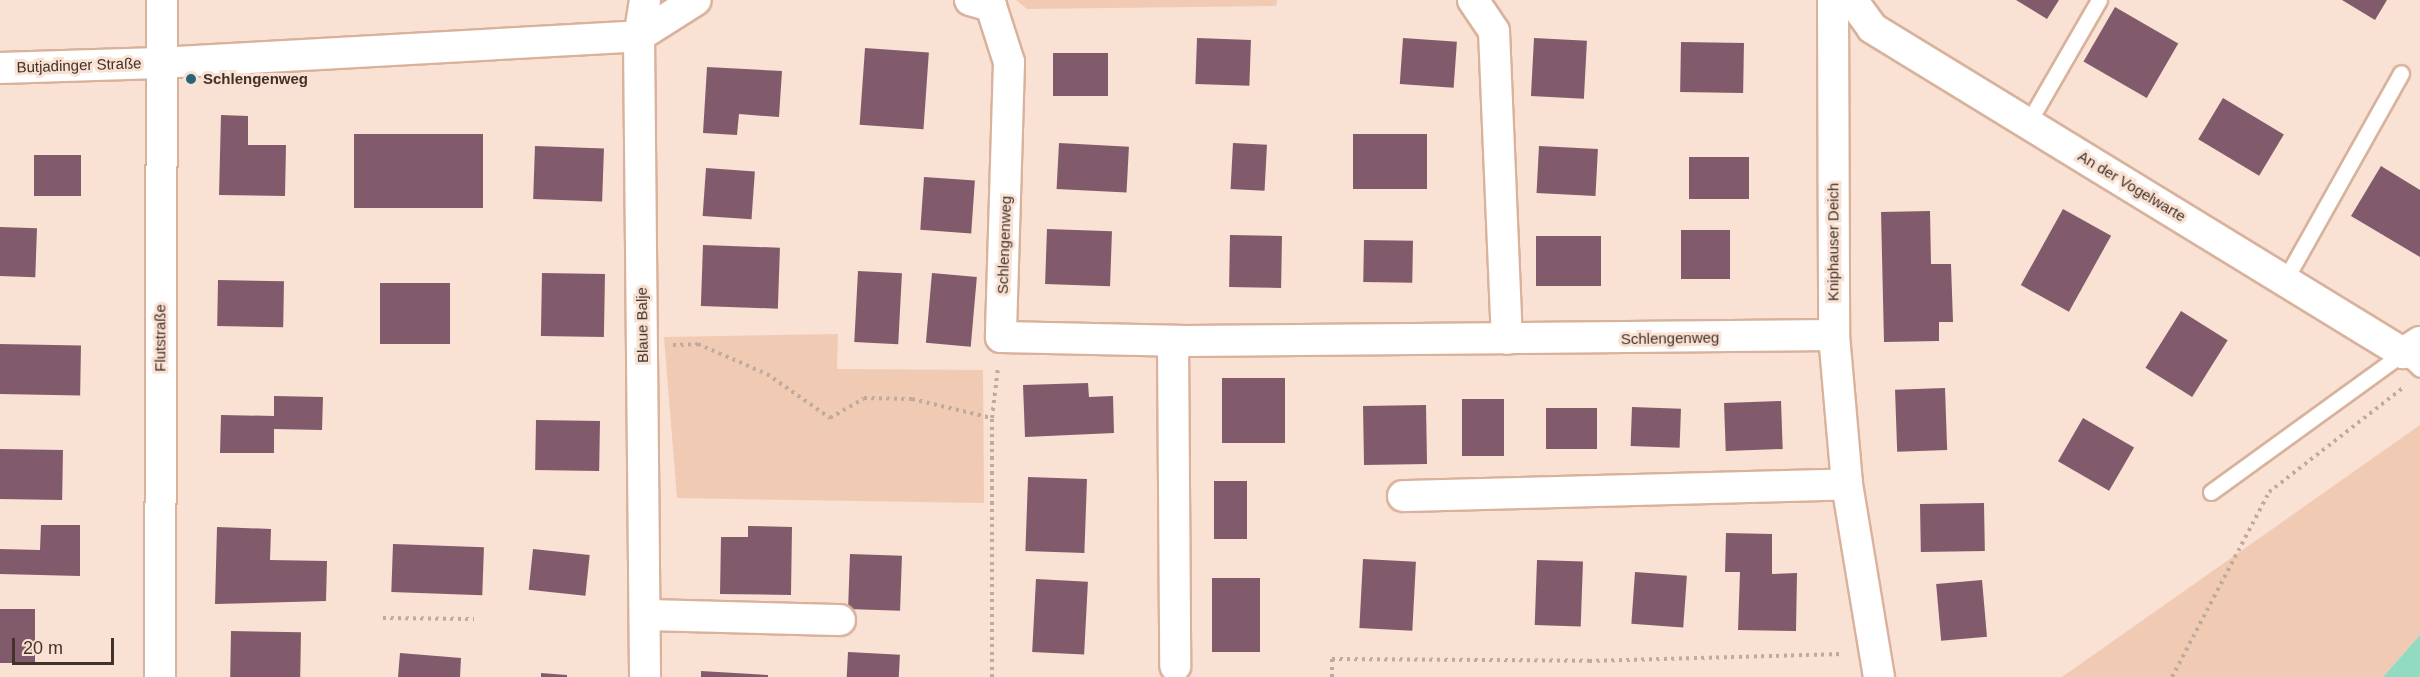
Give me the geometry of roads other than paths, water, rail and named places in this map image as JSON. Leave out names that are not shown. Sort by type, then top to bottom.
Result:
[{"type":"street","name":"Flutstraße","points":[[160,677],[159,63],[162,0]]},
{"type":"street","points":[[639,36],[645,0]]},
{"type":"street","points":[[159,63],[639,36],[696,0]]},
{"type":"street","name":"Schlengenweg","points":[[970,0],[991,6],[1009,62],[1001,337],[1173,341],[1834,335]]},
{"type":"street","points":[[1473,0],[1494,31],[1507,339]]},
{"type":"street","name":"Kniphauser Deich","points":[[1833,0],[1834,335],[1847,484],[1876,665]]},
{"type":"street","name":"An der Vogelwarte","points":[[1852,0],[1872,28],[2285,280],[2414,355]]},
{"type":"street","name":"Blaue Balje","points":[[639,36],[645,677]]},
{"type":"street","name":"Butjadinger Straße","points":[[0,68],[159,63]]},
{"type":"street","points":[[1173,341],[1175,666]]},
{"type":"street","points":[[1403,496],[1847,484]]},
{"type":"street","points":[[645,615],[840,620]]},
{"type":"lane","points":[[2028,123],[2099,0]]},
{"type":"lane","points":[[2285,280],[2401,73]]},
{"type":"lane","points":[[2211,492],[2414,355]]},
{"type":"place","name":"Schlengenweg","points":[[191,79]]}]
